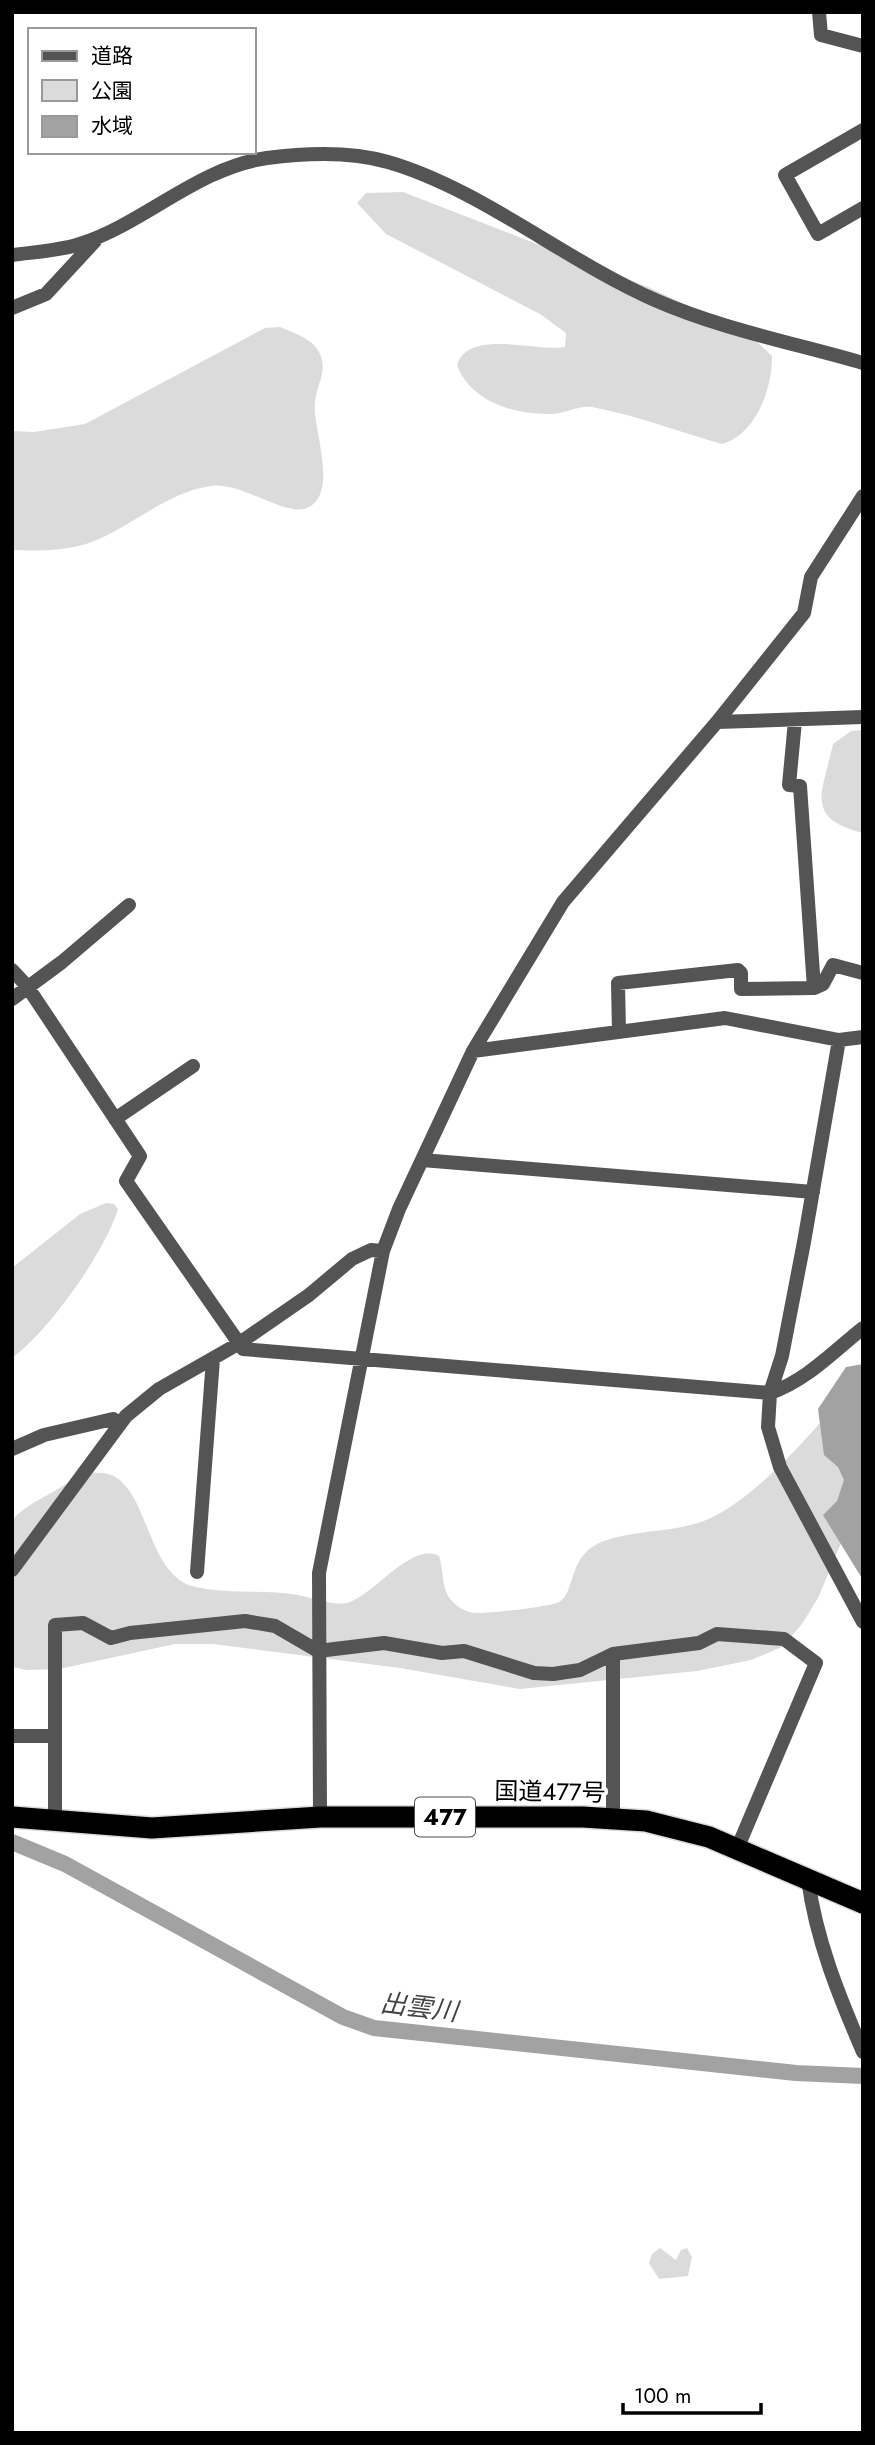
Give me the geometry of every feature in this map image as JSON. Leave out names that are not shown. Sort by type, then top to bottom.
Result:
[{"type":"highway","name":"国道477号","points":[[12,1817],[152,1828],[320,1817],[613,1818],[678,1828],[737,1849],[863,1903]]},
{"type":"street","points":[[819,12],[821,35],[863,46]]},
{"type":"street","points":[[863,130],[785,176],[818,234],[863,208]]},
{"type":"street","points":[[12,256],[79,245],[199,182],[243,163],[310,154],[375,159],[439,182],[607,278],[658,301],[767,338],[863,363]]},
{"type":"street","points":[[12,308],[46,294],[101,235]]},
{"type":"street","points":[[320,1817],[319,1573],[383,1251],[473,1051],[563,902],[717,722],[804,613],[811,578],[863,496]]},
{"type":"street","points":[[717,722],[863,717]]},
{"type":"street","points":[[795,721],[789,785],[800,786],[814,988]]},
{"type":"street","points":[[12,999],[62,962],[130,905]]},
{"type":"street","points":[[619,1032],[618,983],[738,970],[741,973],[741,989],[814,988],[823,984],[833,965],[863,973]]},
{"type":"street","points":[[12,970],[27,986],[140,1156],[126,1181],[243,1349],[770,1393],[787,1387],[806,1374],[863,1328]]},
{"type":"street","points":[[473,1051],[725,1018],[839,1040],[863,1037]]},
{"type":"street","points":[[839,1040],[782,1356],[770,1393],[768,1427],[780,1466],[863,1622]]},
{"type":"street","points":[[115,1119],[193,1066]]},
{"type":"street","points":[[422,1160],[813,1192]]},
{"type":"street","points":[[12,1570],[117,1425],[159,1388],[238,1344],[309,1296],[352,1259],[371,1250],[383,1251]]},
{"type":"street","points":[[197,1573],[213,1359]]},
{"type":"street","points":[[12,1450],[44,1435],[113,1419],[117,1425]]},
{"type":"street","points":[[55,1821],[55,1625],[83,1623],[111,1637],[245,1621],[275,1626],[318,1651],[384,1643],[442,1653],[464,1651],[486,1656],[507,1667],[534,1674],[580,1670],[613,1654],[699,1643],[717,1634],[784,1639],[816,1663],[737,1849]]},
{"type":"street","points":[[613,1654],[613,1818]]},
{"type":"street","points":[[12,1736],[53,1736]]},
{"type":"street","points":[[807,1879],[812,1911],[824,1952],[863,2052]]},
{"type":"green space","points":[[403,192],[648,287],[751,336],[772,356],[769,383],[753,421],[734,439],[722,444],[608,410],[582,407],[555,414],[536,414],[508,408],[483,397],[463,377],[457,365],[464,354],[475,347],[489,344],[565,347],[566,333],[540,314],[386,234],[357,203],[366,193]]},
{"type":"green space","points":[[280,327],[312,343],[322,359],[315,403],[323,475],[322,489],[317,500],[307,508],[287,508],[235,489],[211,486],[178,496],[86,544],[49,550],[12,550],[12,431],[34,432],[85,424],[265,328]]},
{"type":"green space","points":[[863,730],[863,833],[832,820],[825,811],[822,789],[833,744],[851,731]]},
{"type":"green space","points":[[106,1203],[114,1204],[118,1209],[89,1268],[42,1329],[12,1358],[12,1268],[80,1214]]},
{"type":"green space","points":[[863,1369],[842,1541],[818,1598],[802,1624],[782,1647],[751,1660],[697,1671],[520,1689],[400,1668],[213,1644],[175,1644],[59,1669],[27,1670],[12,1667],[12,1520],[35,1502],[91,1474],[112,1475],[127,1488],[160,1555],[173,1574],[192,1586],[285,1593],[331,1603],[344,1603],[360,1597],[407,1561],[429,1553],[439,1556],[448,1596],[462,1609],[481,1613],[531,1608],[553,1604],[564,1598],[582,1557],[599,1543],[623,1536],[698,1523],[742,1498],[810,1434]]},
{"type":"green space","points":[[660,2248],[676,2260],[681,2250],[687,2248],[692,2257],[688,2276],[659,2279],[649,2263],[652,2254]]},
{"type":"water","points":[[863,1364],[863,1580],[823,1515],[837,1501],[844,1480],[838,1467],[824,1455],[818,1409],[846,1367]]},
{"type":"waterway","name":"出雲川","points":[[12,1842],[65,1864],[343,2017],[374,2028],[796,2073],[863,2076]]}]
